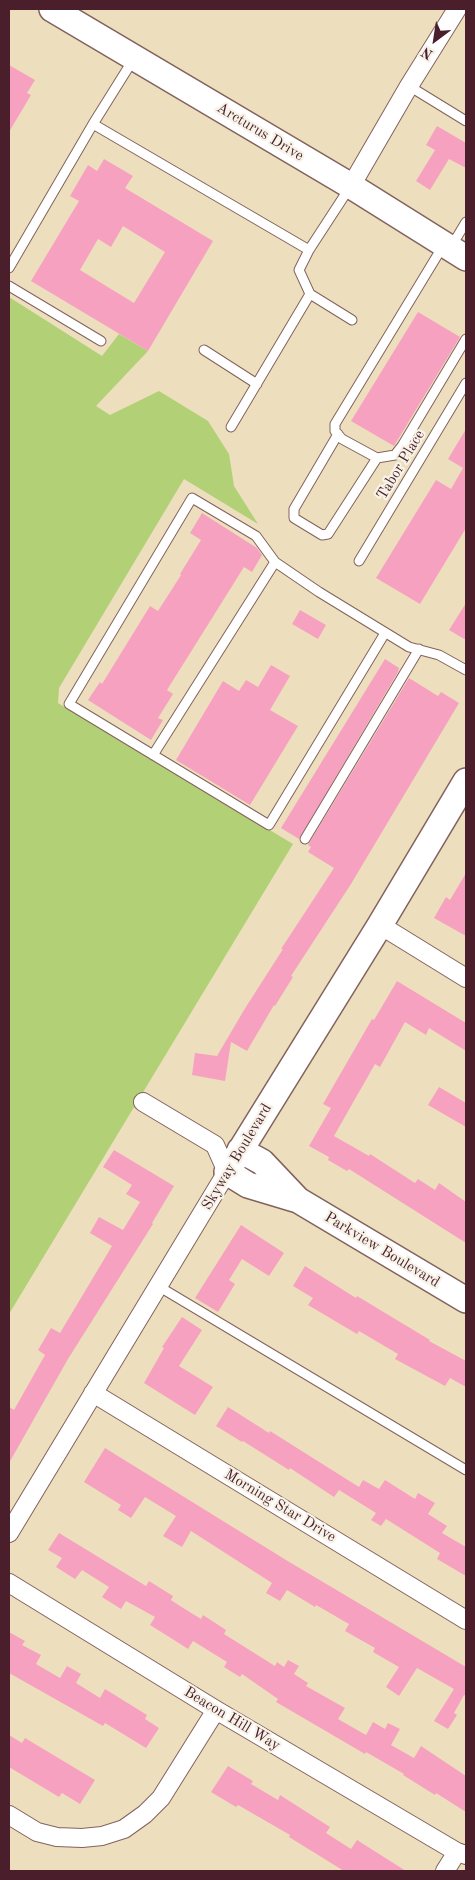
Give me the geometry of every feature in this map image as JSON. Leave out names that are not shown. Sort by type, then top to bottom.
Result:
[{"type":"street","name":"Arcturus Drive","points":[[52,9],[351,186],[454,250]]},
{"type":"street","points":[[351,186],[409,86],[457,9]]},
{"type":"street","name":"Skyway Boulevard","points":[[9,1533],[466,781]]},
{"type":"street","points":[[380,925],[466,978]]},
{"type":"street","points":[[143,1102],[215,1145],[227,1172]]},
{"type":"street","name":"Parkview Boulevard","points":[[240,1150],[262,1162],[298,1200]]},
{"type":"street","name":"Parkview Boulevard","points":[[227,1172],[248,1185],[298,1200],[466,1300]]},
{"type":"street","name":"Morning Star Drive","points":[[93,1393],[466,1620]]},
{"type":"street","name":"Beacon Hill Way","points":[[9,1583],[216,1710],[462,1854],[445,1871]]},
{"type":"street","points":[[9,1815],[38,1832],[57,1837],[82,1838],[102,1836],[124,1829],[145,1814],[161,1798],[216,1710]]},
{"type":"lane","points":[[9,268],[135,58]]},
{"type":"lane","points":[[409,86],[466,121]]},
{"type":"lane","points":[[94,124],[309,250]]},
{"type":"lane","points":[[351,186],[309,250],[299,270],[310,294],[352,320]]},
{"type":"lane","points":[[466,222],[454,250],[335,424],[335,431],[342,439],[377,458],[395,454],[402,446],[466,339]]},
{"type":"lane","points":[[9,286],[101,341]]},
{"type":"lane","points":[[231,427],[310,294]]},
{"type":"lane","points":[[204,350],[257,384]]},
{"type":"lane","name":"Tabor Place","points":[[358,562],[466,382]]},
{"type":"lane","points":[[338,434],[294,509],[294,518],[322,536],[328,534],[377,458]]},
{"type":"lane","points":[[385,633],[269,825],[69,704],[192,498],[256,536],[275,562],[319,592],[409,647],[439,655],[466,670]]},
{"type":"lane","points":[[153,755],[275,562]]},
{"type":"lane","points":[[305,839],[419,650]]},
{"type":"lane","points":[[158,1286],[466,1470]]},
{"type":"green space","points":[[9,297],[102,356],[119,334],[148,351],[96,406],[110,415],[159,391],[208,421],[229,454],[234,486],[258,524],[184,479],[59,688],[58,703],[293,844],[9,1314]]},
{"type":"building","points":[[9,65],[35,80],[27,93],[31,95],[9,132]]},
{"type":"building","points":[[437,126],[466,143],[466,168],[449,159],[430,190],[416,181],[435,150],[426,145]]},
{"type":"building","points":[[104,159],[133,176],[125,188],[213,241],[148,351],[31,281],[79,201],[70,196],[88,165],[97,171]],"holes":[[[123,226],[165,252],[134,303],[80,270],[98,239],[111,247]]]},
{"type":"building","points":[[418,312],[460,337],[394,446],[351,421]]},
{"type":"building","points":[[466,429],[466,528],[420,604],[376,578],[436,480],[451,489],[463,468],[448,459]]},
{"type":"building","points":[[202,513],[257,548],[262,555],[252,572],[244,567],[167,690],[173,694],[158,718],[163,720],[151,740],[88,700],[100,682],[102,684],[150,606],[158,611],[181,575],[201,540],[190,533]]},
{"type":"building","points":[[466,603],[466,640],[449,630]]},
{"type":"building","points":[[300,610],[326,625],[318,639],[292,624]]},
{"type":"building","points":[[385,659],[399,668],[398,672],[299,839],[281,828]]},
{"type":"building","points":[[271,665],[290,676],[270,710],[298,726],[250,805],[176,760],[223,681],[239,691],[246,680],[258,687]]},
{"type":"building","points":[[409,678],[438,696],[441,692],[459,703],[351,884],[291,976],[293,977],[247,1051],[231,1042],[225,1081],[192,1075],[195,1053],[217,1056],[283,949],[281,949],[334,868],[308,852],[311,847],[308,845]]},
{"type":"building","points":[[466,873],[466,936],[434,918],[446,897],[450,900]]},
{"type":"building","points":[[397,981],[466,1023],[466,1051],[429,1028],[426,1035],[405,1022],[380,1067],[375,1064],[334,1136],[369,1156],[370,1154],[415,1183],[418,1179],[435,1190],[439,1183],[466,1202],[466,1243],[349,1169],[347,1171],[328,1160],[329,1157],[309,1146],[331,1108],[323,1104],[372,1019],[374,1020]]},
{"type":"building","points":[[439,1087],[466,1103],[466,1127],[428,1105]]},
{"type":"building","points":[[114,1150],[174,1186],[153,1224],[68,1359],[9,1463],[9,1407],[14,1410],[45,1355],[38,1350],[51,1328],[60,1333],[112,1246],[90,1233],[99,1217],[123,1230],[140,1202],[126,1194],[132,1185],[103,1167]]},
{"type":"building","points":[[241,1225],[284,1253],[269,1276],[242,1259],[229,1280],[235,1284],[218,1312],[195,1298]]},
{"type":"building","points":[[305,1266],[356,1298],[357,1296],[429,1341],[466,1361],[466,1387],[450,1378],[445,1386],[395,1359],[398,1354],[359,1331],[357,1334],[308,1305],[313,1298],[293,1286]]},
{"type":"building","points":[[182,1317],[202,1330],[179,1366],[213,1387],[195,1415],[144,1383],[164,1348],[162,1347]]},
{"type":"building","points":[[228,1407],[359,1487],[363,1480],[379,1489],[385,1480],[415,1499],[418,1493],[435,1503],[428,1514],[447,1526],[442,1533],[466,1547],[466,1576],[437,1559],[440,1553],[386,1519],[381,1526],[371,1520],[376,1513],[339,1490],[334,1497],[290,1468],[289,1470],[216,1426]]},
{"type":"building","points":[[105,1448],[286,1560],[466,1667],[466,1696],[464,1695],[454,1713],[457,1715],[448,1729],[434,1721],[454,1689],[417,1668],[399,1696],[386,1687],[399,1667],[373,1652],[375,1648],[345,1631],[349,1624],[287,1590],[280,1601],[266,1593],[272,1583],[191,1531],[182,1547],[163,1536],[176,1516],[145,1497],[131,1518],[118,1510],[121,1505],[84,1482]]},
{"type":"building","points":[[59,1533],[146,1586],[149,1581],[173,1596],[171,1600],[201,1619],[203,1615],[226,1630],[224,1634],[275,1666],[277,1662],[284,1667],[288,1660],[299,1666],[294,1674],[308,1683],[306,1686],[345,1708],[338,1719],[366,1735],[373,1722],[385,1729],[388,1723],[400,1729],[391,1745],[414,1758],[421,1746],[466,1776],[466,1812],[366,1752],[365,1754],[276,1702],[278,1699],[242,1674],[240,1677],[224,1667],[227,1662],[193,1641],[188,1649],[150,1625],[155,1617],[126,1601],[121,1609],[102,1597],[109,1587],[82,1570],[75,1579],[56,1567],[62,1558],[48,1550]]},
{"type":"building","points":[[9,1632],[25,1641],[22,1645],[41,1655],[36,1664],[60,1678],[67,1666],[81,1674],[76,1683],[100,1698],[105,1689],[147,1715],[145,1719],[159,1728],[146,1748],[105,1723],[103,1726],[9,1673]]},
{"type":"building","points":[[9,1735],[22,1743],[25,1738],[95,1780],[80,1804],[62,1793],[59,1797],[9,1767]]},
{"type":"building","points":[[228,1766],[253,1781],[251,1784],[278,1800],[280,1795],[330,1827],[326,1833],[351,1849],[357,1840],[406,1871],[344,1871],[289,1837],[290,1835],[211,1792]]}]
